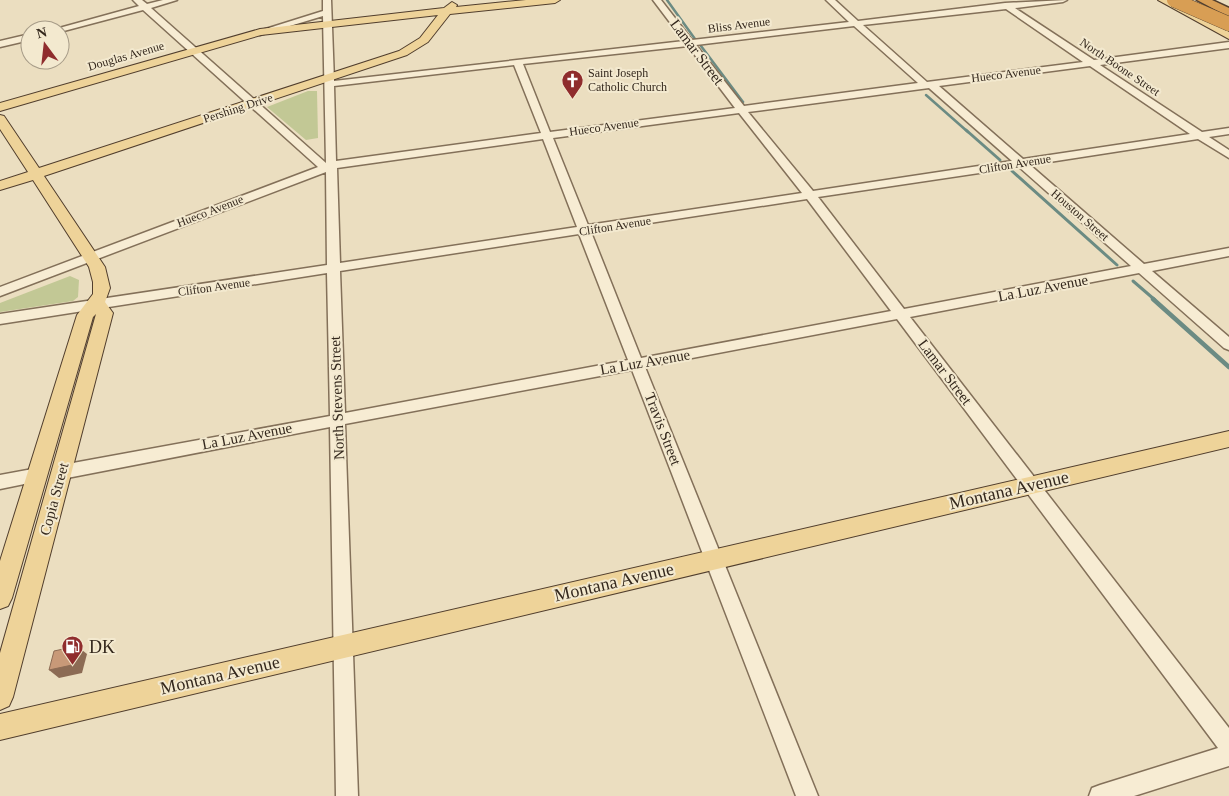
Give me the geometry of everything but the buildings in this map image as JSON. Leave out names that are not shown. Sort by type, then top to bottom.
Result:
[{"type":"highway","points":[[1174,0],[1229,25]]},
{"type":"highway","points":[[1180,0],[1229,25]]},
{"type":"highway","points":[[1204,0],[1229,13]]},
{"type":"main road","name":"Pershing Drive","points":[[0,186],[252,103],[328,81],[412,50],[424,40],[456,0]]},
{"type":"main road","points":[[327,12],[447,11],[555,0]]},
{"type":"main road","points":[[1163,0],[1229,36]]},
{"type":"main road","name":"Douglas Avenue","points":[[0,107],[327,12]]},
{"type":"main road","name":"Copia Street","points":[[0,119],[91,257],[101,277],[101,293],[98,304],[105,312],[50,473],[0,598]]},
{"type":"main road","name":"Montana Avenue","points":[[0,727],[1229,439]]},
{"type":"main road","name":"Copia Street","points":[[0,697],[50,473]]},
{"type":"street","points":[[137,0],[252,103],[327,166]]},
{"type":"street","points":[[70,26],[173,0]]},
{"type":"street","name":"Lamar Street","points":[[658,0],[740,109],[811,196],[1229,746]]},
{"type":"street","name":"Houston Street","points":[[830,0],[1022,163],[1229,345]]},
{"type":"street","name":"North Boone Street","points":[[998,0],[1229,155]]},
{"type":"street","name":"Bliss Avenue","points":[[328,81],[518,63],[1063,0]]},
{"type":"street","name":"North Stevens Street","points":[[327,12],[327,166],[338,419],[347,796]]},
{"type":"street","points":[[0,44],[20,39]]},
{"type":"street","name":"Hueco Avenue","points":[[0,292],[327,166],[740,109],[1229,45]]},
{"type":"street","name":"Travis Street","points":[[518,63],[807,796]]},
{"type":"street","name":"Clifton Avenue","points":[[0,319],[333,270],[1229,131]]},
{"type":"street","name":"La Luz Avenue","points":[[0,482],[1229,252]]},
{"type":"street","points":[[1100,796],[1229,755]]},
{"type":"green space","points":[[308,91],[317,91],[318,138],[306,140],[267,107]]},
{"type":"green space","points":[[70,276],[79,280],[78,297],[73,301],[0,312],[0,303]]},
{"type":"waterway","points":[[667,0],[695,39]]},
{"type":"waterway","points":[[701,46],[743,102]]},
{"type":"waterway","points":[[926,95],[968,132]]},
{"type":"waterway","points":[[966,130],[1000,160]]},
{"type":"waterway","points":[[1012,171],[1117,265]]},
{"type":"waterway","points":[[1133,281],[1155,300]]},
{"type":"waterway","points":[[1153,299],[1229,367]]},
{"type":"place","name":"Saint Joseph Catholic Church","points":[[572,99]]},
{"type":"place","name":"DK","points":[[73,666]]}]
